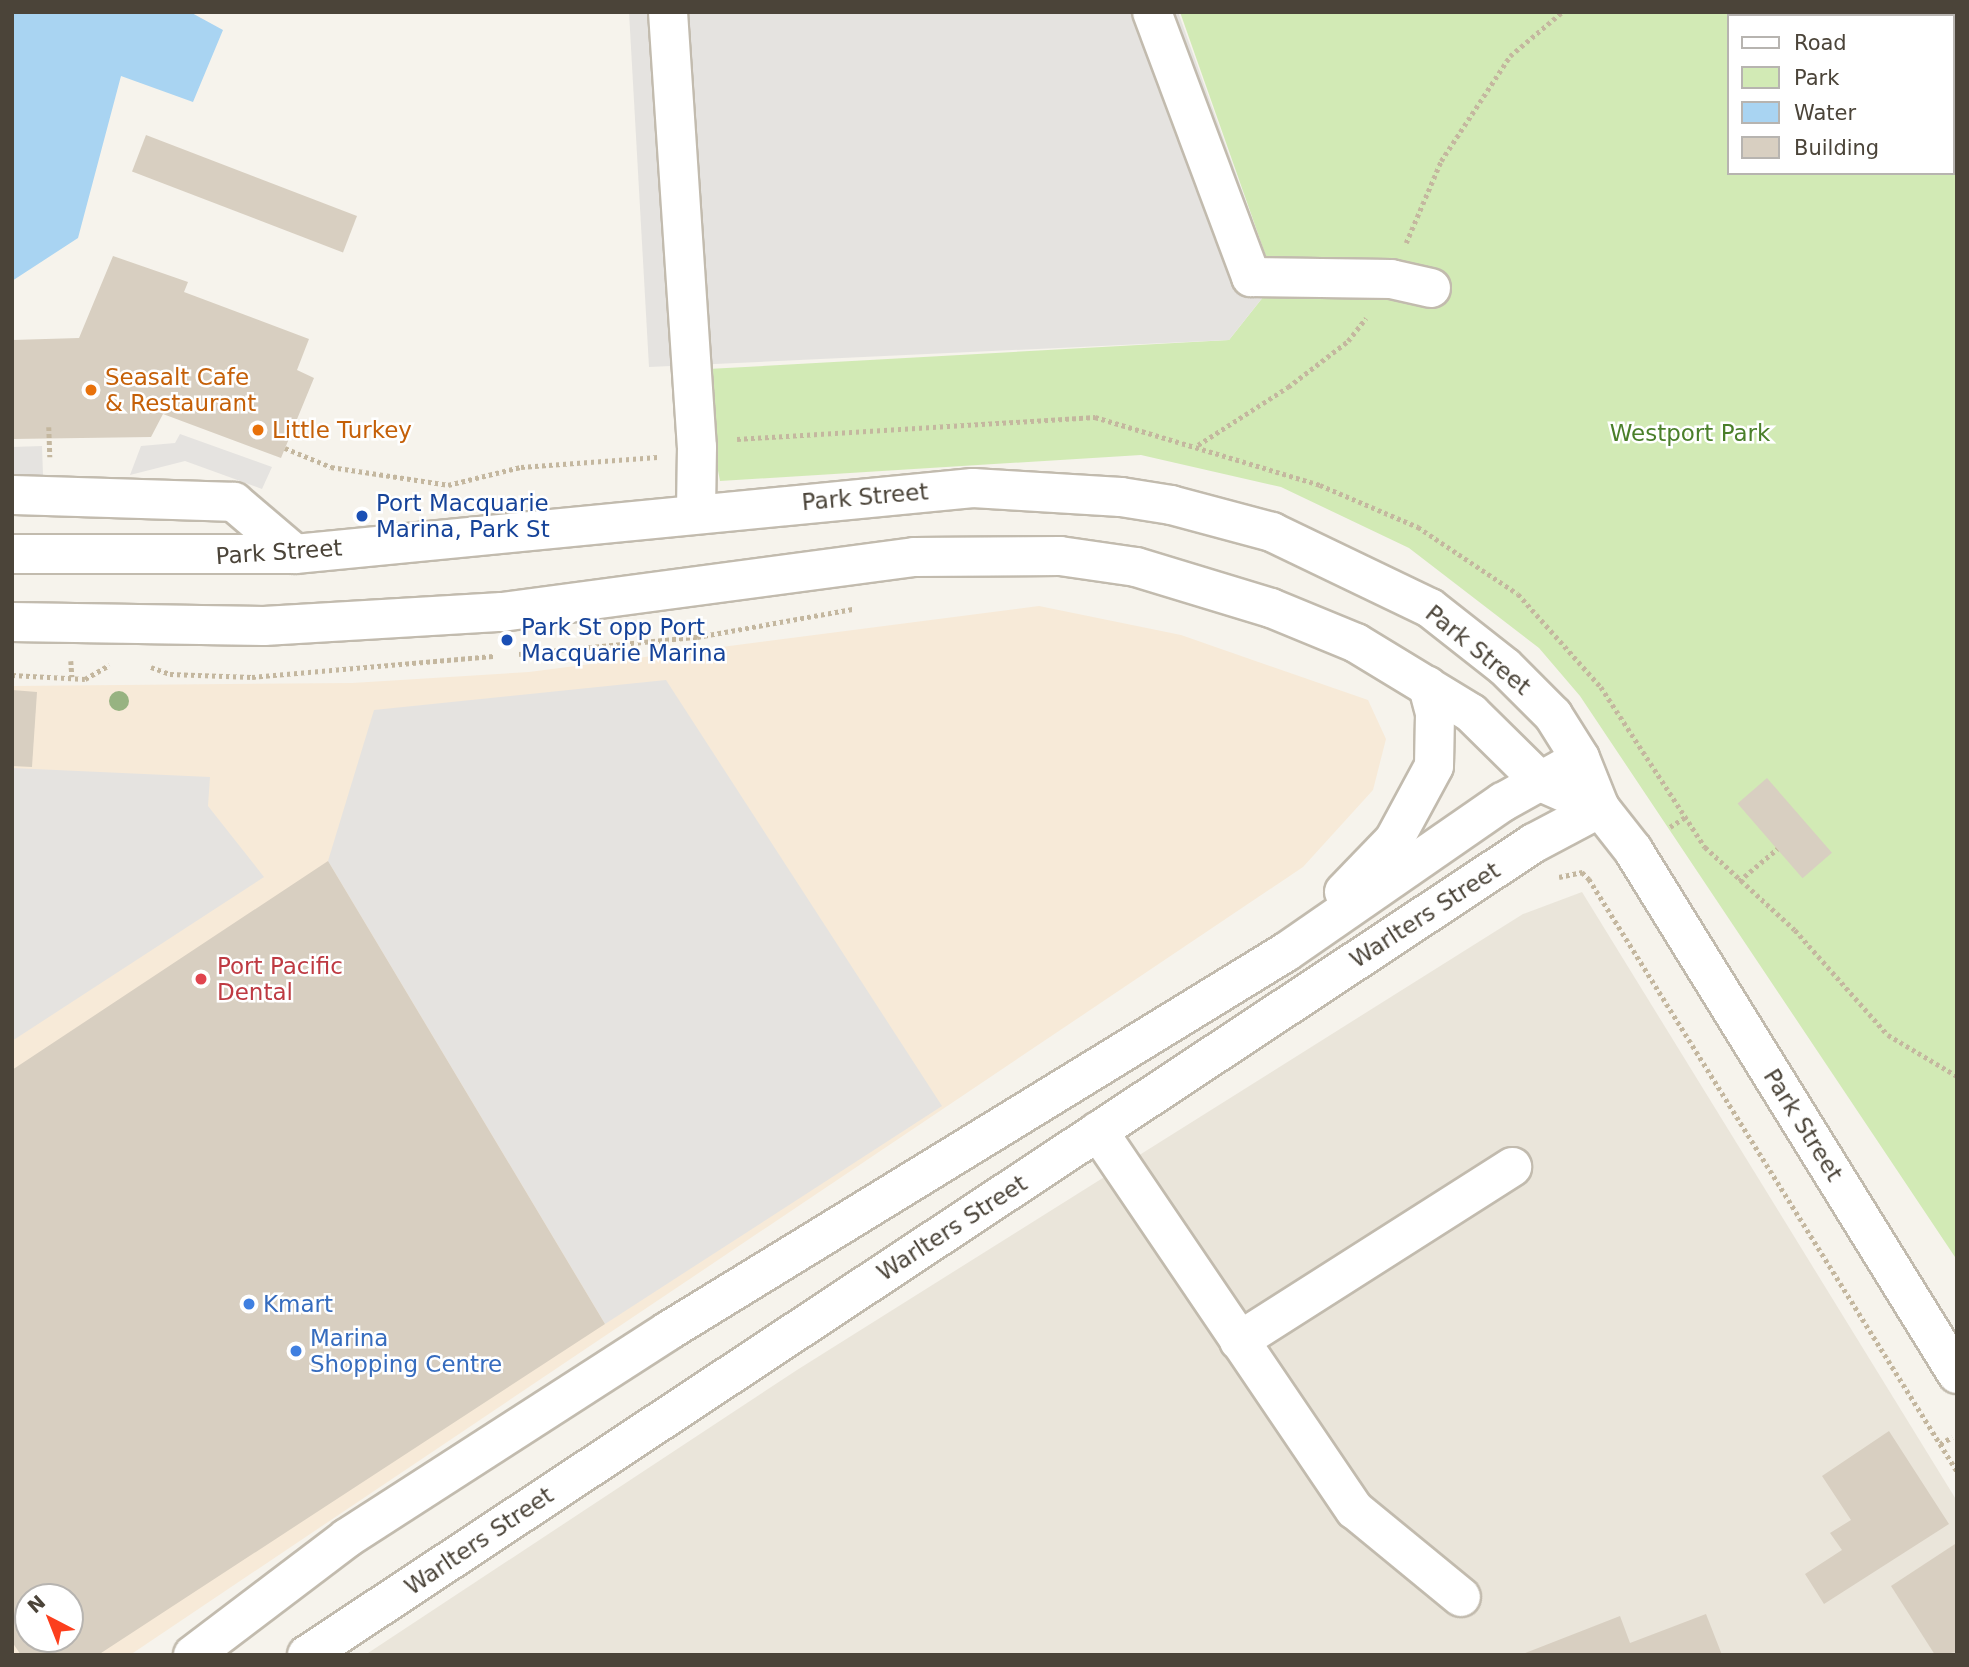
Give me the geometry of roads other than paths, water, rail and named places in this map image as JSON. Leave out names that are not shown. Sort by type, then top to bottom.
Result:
[{"type":"street","points":[[668,12],[696,433],[696,513]]},
{"type":"street","points":[[1152,12],[1251,277],[1391,279],[1431,288]]},
{"type":"street","name":"Park Street","points":[[12,554],[295,554],[959,489],[1045,489],[1171,505],[1259,529],[1378,579],[1468,635],[1537,698],[1580,758],[1600,808],[1633,850],[1957,1374]]},
{"type":"street","points":[[12,495],[234,502],[295,554]]},
{"type":"street","name":"Park Street","points":[[12,622],[264,626],[502,612],[914,557],[1060,556],[1136,566],[1271,608],[1356,643],[1471,713],[1541,782],[1600,808]]},
{"type":"street","name":"Warlters Street","points":[[1286,952],[1394,840],[1434,766],[1435,713],[1428,686]]},
{"type":"street","name":"Warlters Street","points":[[193,1655],[347,1538],[634,1353],[1286,952],[1493,809],[1580,758]]},
{"type":"street","name":"Warlters Street","points":[[307,1655],[1534,843],[1600,808]]},
{"type":"street","points":[[1098,1131],[1355,1510],[1461,1597]]},
{"type":"street","points":[[1239,1341],[1512,1167]]},
{"type":"water","points":[[12,12],[190,12],[223,30],[193,102],[121,76],[78,238],[12,281]]},
{"type":"place","name":"Seasalt Cafe & Restaurant","points":[[91,390]]},
{"type":"place","name":"Little Turkey","points":[[258,430]]},
{"type":"place","name":"Port Macquarie Marina, Park St","points":[[362,516]]},
{"type":"place","name":"Park St opp Port Macquarie Marina","points":[[507,640]]},
{"type":"place","name":"Port Pacific Dental","points":[[201,979]]},
{"type":"place","name":"Kmart","points":[[249,1304]]},
{"type":"place","name":"Marina Shopping Centre","points":[[296,1351]]},
{"type":"park label","name":"Westport Park","points":[[1690,433]]}]
